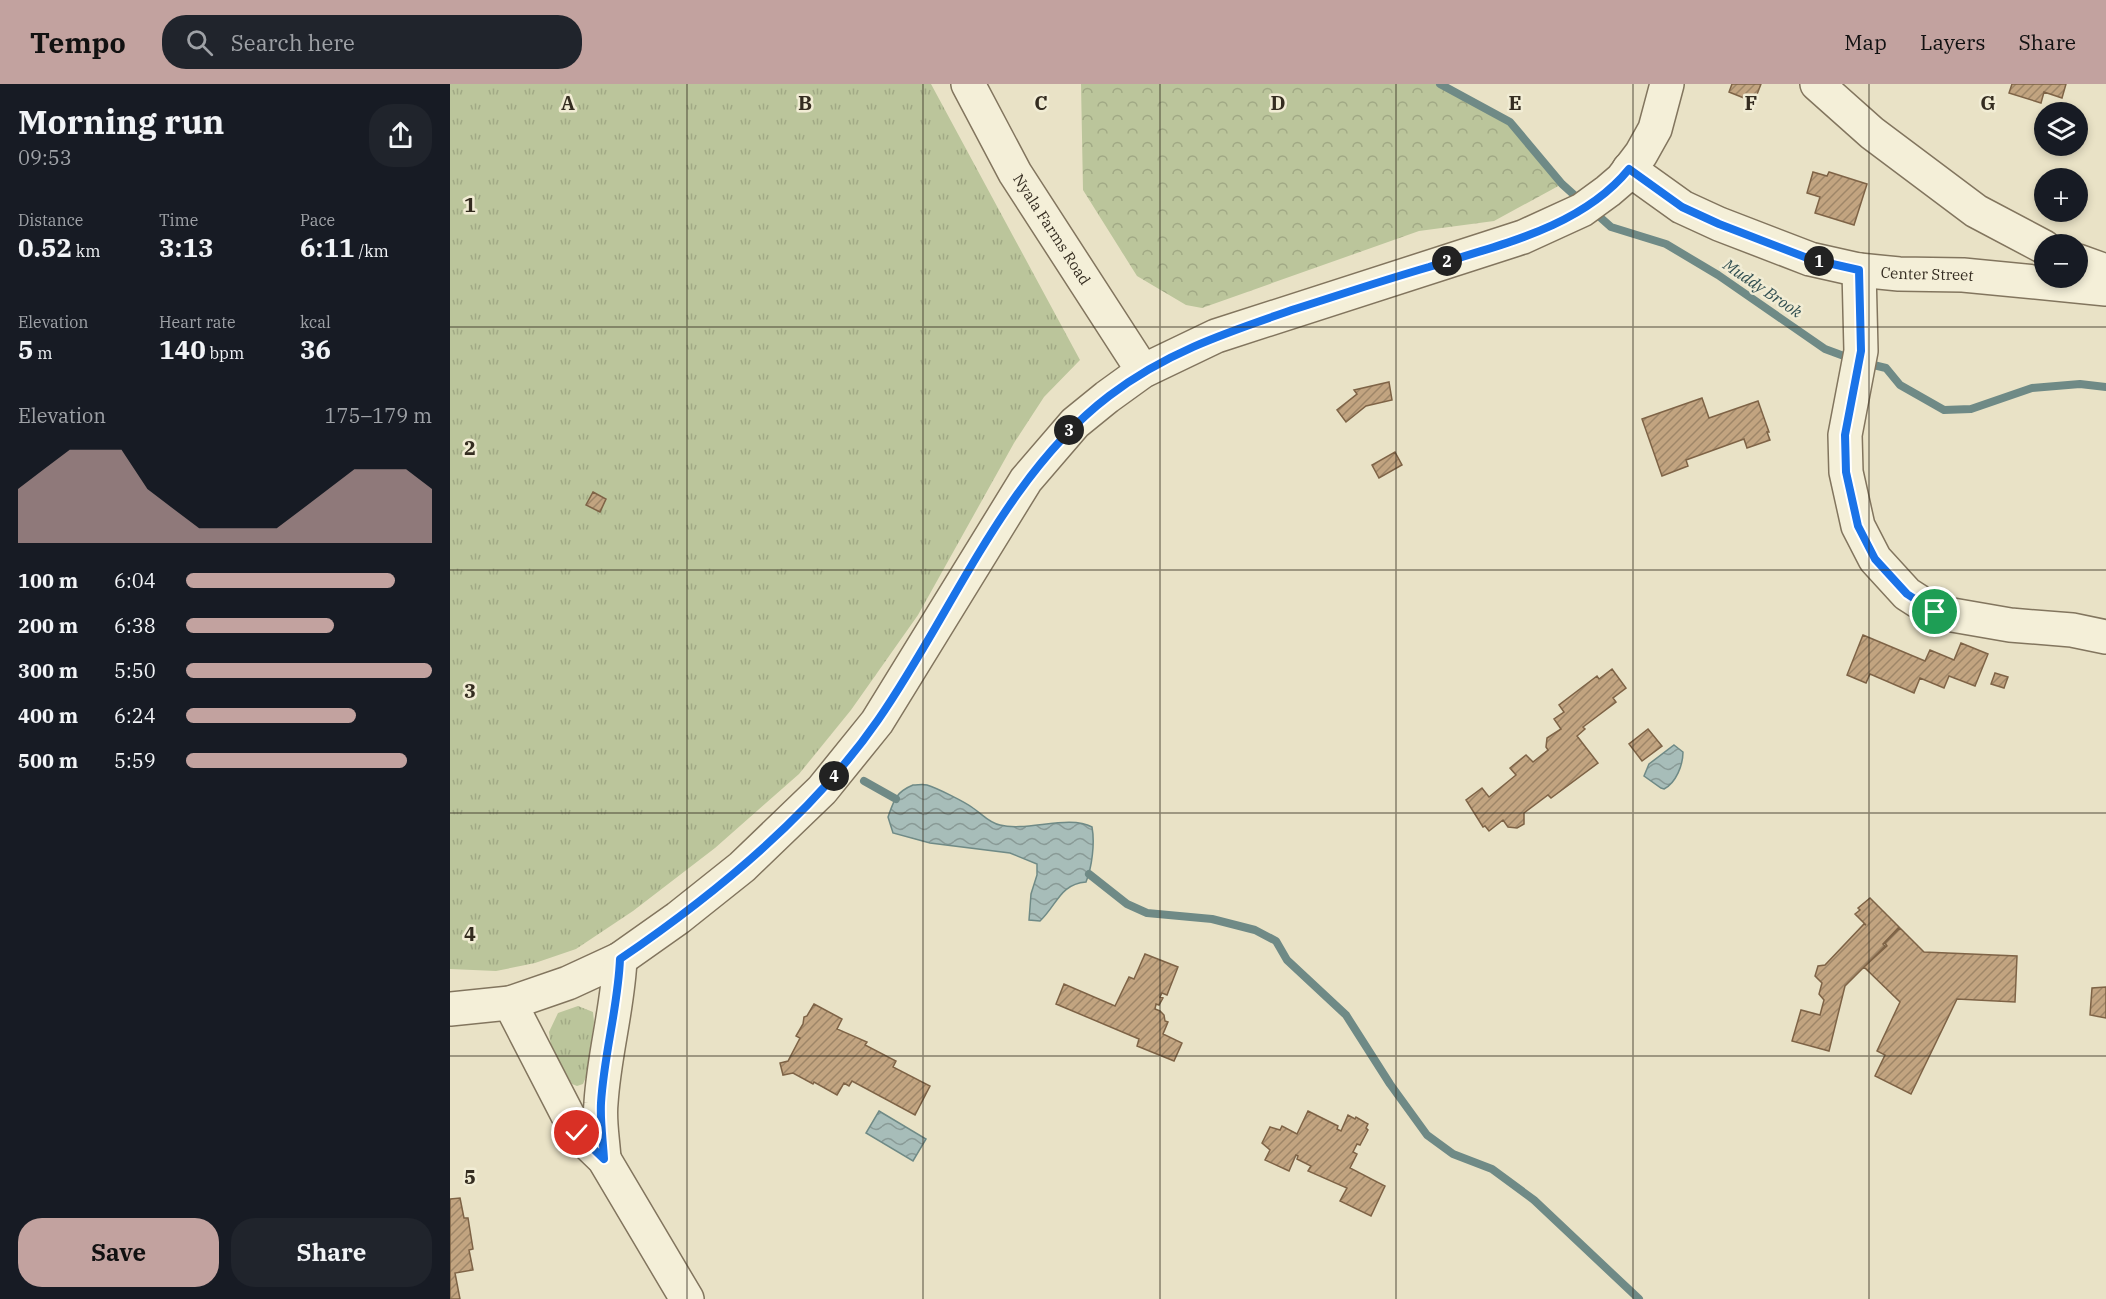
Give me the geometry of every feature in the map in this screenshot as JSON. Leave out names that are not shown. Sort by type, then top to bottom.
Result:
[{"type":"street","name":"Nyala Farms Road","points":[[968,84],[1015,173],[1143,371]]},
{"type":"street","points":[[450,1009],[510,1003],[568,983],[620,959],[678,918],[742,867],[822,790],[877,722],[1026,480],[1075,423],[1143,371],[1216,336],[1524,237],[1581,210],[1619,180],[1654,129],[1667,84]]},
{"type":"street","points":[[1817,84],[1872,133],[1976,211],[2034,242]]},
{"type":"street","name":"Center Street","points":[[1619,180],[1719,224],[1810,259],[1859,270],[1899,274],[1963,275],[2106,289]]},
{"type":"street","points":[[2088,265],[2106,271]]},
{"type":"street","points":[[1859,270],[1861,351],[1845,435],[1846,472],[1858,526],[1875,559],[1907,594],[1935,612],[2010,625],[2072,630],[2106,637]]},
{"type":"street","points":[[604,1159],[600,1105],[619,987],[620,959]]},
{"type":"street","points":[[510,1003],[577,1133],[604,1159],[687,1299]]},
{"type":"green space","points":[[450,84],[931,84],[1080,360],[1044,397],[1014,443],[918,615],[851,710],[799,774],[715,848],[633,911],[576,949],[535,963],[496,971],[450,969]]},
{"type":"green space","points":[[1081,84],[1440,84],[1510,122],[1562,184],[1494,221],[1419,231],[1202,308],[1186,305],[1137,276],[1083,190]]},
{"type":"green space","points":[[578,1006],[593,1012],[594,1022],[586,1077],[583,1084],[577,1086],[572,1084],[552,1049],[549,1032],[558,1013]]},
{"type":"water","points":[[1674,745],[1683,752],[1682,762],[1675,778],[1664,789],[1644,776],[1649,764]]},
{"type":"water","points":[[913,785],[927,785],[944,792],[1000,825],[1011,827],[1072,822],[1092,827],[1092,855],[1086,882],[1065,891],[1040,921],[1029,920],[1037,864],[1010,853],[930,843],[893,833],[888,817],[892,806],[899,794]]},
{"type":"water","points":[[879,1111],[926,1139],[913,1161],[866,1133]]},
{"type":"building","points":[[1732,84],[1761,84],[1754,102],[1729,92]]},
{"type":"building","points":[[2012,84],[2066,84],[2062,98],[2044,92],[2041,102],[2009,93]]},
{"type":"building","points":[[1813,172],[1827,176],[1829,172],[1867,184],[1854,225],[1815,213],[1820,197],[1807,193]]},
{"type":"building","points":[[1389,382],[1392,400],[1366,406],[1346,422],[1337,410],[1357,394],[1354,390]]},
{"type":"building","points":[[1702,398],[1709,418],[1758,401],[1770,440],[1747,448],[1744,439],[1686,460],[1688,466],[1662,476],[1642,419]]},
{"type":"building","points":[[1395,452],[1402,465],[1379,478],[1372,465]]},
{"type":"building","points":[[593,492],[606,499],[600,512],[586,505]]},
{"type":"building","points":[[1863,635],[1925,661],[1930,650],[1954,660],[1961,643],[1988,654],[1975,686],[1949,676],[1944,688],[1920,678],[1914,693],[1870,674],[1866,683],[1847,675]]},
{"type":"building","points":[[1612,669],[1626,688],[1613,698],[1616,702],[1583,727],[1585,729],[1577,736],[1598,763],[1551,798],[1548,795],[1524,813],[1524,824],[1517,828],[1508,827],[1503,820],[1489,831],[1485,826],[1483,827],[1466,800],[1482,788],[1489,797],[1516,775],[1510,768],[1526,755],[1533,762],[1548,750],[1547,738],[1561,729],[1554,719],[1564,712],[1559,705],[1597,676],[1599,679]]},
{"type":"building","points":[[1995,673],[2008,677],[2004,688],[1991,684]]},
{"type":"building","points":[[1648,729],[1662,746],[1642,761],[1629,744]]},
{"type":"building","points":[[1870,898],[1899,927],[1883,944],[1885,946],[1845,986],[1829,1051],[1792,1041],[1801,1010],[1820,1015],[1824,1000],[1819,994],[1822,983],[1815,976],[1818,966],[1825,965],[1864,924],[1866,925],[1855,914],[1860,910],[1858,908]]},
{"type":"building","points":[[1900,928],[1924,952],[2017,956],[2015,1002],[1957,999],[1911,1094],[1875,1076],[1885,1055],[1877,1051],[1900,1002],[1864,967],[1887,946],[1885,943]]},
{"type":"building","points":[[1145,954],[1178,967],[1167,995],[1162,993],[1160,997],[1163,998],[1159,1005],[1156,1004],[1155,1009],[1164,1015],[1165,1021],[1168,1022],[1163,1034],[1182,1043],[1174,1061],[1137,1046],[1139,1039],[1056,1004],[1064,984],[1115,1006],[1129,977],[1134,979]]},
{"type":"building","points":[[2106,987],[2106,1018],[2090,1015],[2092,988]]},
{"type":"building","points":[[814,1004],[842,1019],[837,1029],[867,1042],[865,1045],[896,1061],[893,1067],[930,1086],[915,1115],[852,1081],[849,1086],[844,1083],[837,1095],[793,1073],[783,1075],[780,1063],[788,1061],[800,1038],[796,1036],[804,1017]]},
{"type":"building","points":[[1308,1111],[1338,1126],[1337,1129],[1341,1131],[1348,1115],[1368,1124],[1366,1128],[1368,1130],[1360,1145],[1357,1144],[1353,1152],[1357,1154],[1350,1168],[1385,1186],[1371,1216],[1340,1201],[1347,1188],[1308,1171],[1311,1166],[1297,1159],[1298,1156],[1296,1155],[1289,1171],[1265,1160],[1270,1150],[1262,1143],[1270,1127],[1280,1130],[1282,1126],[1297,1134]]},
{"type":"building","points":[[460,1198],[464,1218],[468,1218],[473,1249],[469,1250],[473,1270],[455,1273],[460,1299],[450,1299],[450,1199]]},
{"type":"waterway","name":"Muddy Brook","points":[[1440,84],[1510,122],[1562,184],[1582,202]]},
{"type":"waterway","name":"Muddy Brook","points":[[1592,210],[1611,227],[1666,244],[1718,275],[1825,349],[1852,359]]},
{"type":"waterway","name":"Muddy Brook","points":[[1865,363],[1886,368],[1900,385],[1944,410],[1971,409],[2032,388],[2080,384],[2106,387]]},
{"type":"waterway","points":[[864,781],[896,799]]},
{"type":"waterway","points":[[1089,874],[1127,904],[1147,913],[1212,919],[1255,930],[1276,941],[1287,960],[1346,1015],[1390,1084],[1427,1135],[1453,1154],[1492,1169],[1534,1200],[1639,1299]]},
{"type":"route","points":[[577,1133],[604,1159],[600,1105],[619,987],[620,959],[678,918],[742,867],[822,790],[877,722],[1026,480],[1075,423],[1143,371],[1216,336],[1403,274],[1524,237],[1581,210],[1608,191],[1622,179],[1629,169],[1682,207],[1719,224],[1810,259],[1859,270],[1861,351],[1845,435],[1846,472],[1858,526],[1875,559],[1907,594],[1935,612]]}]
